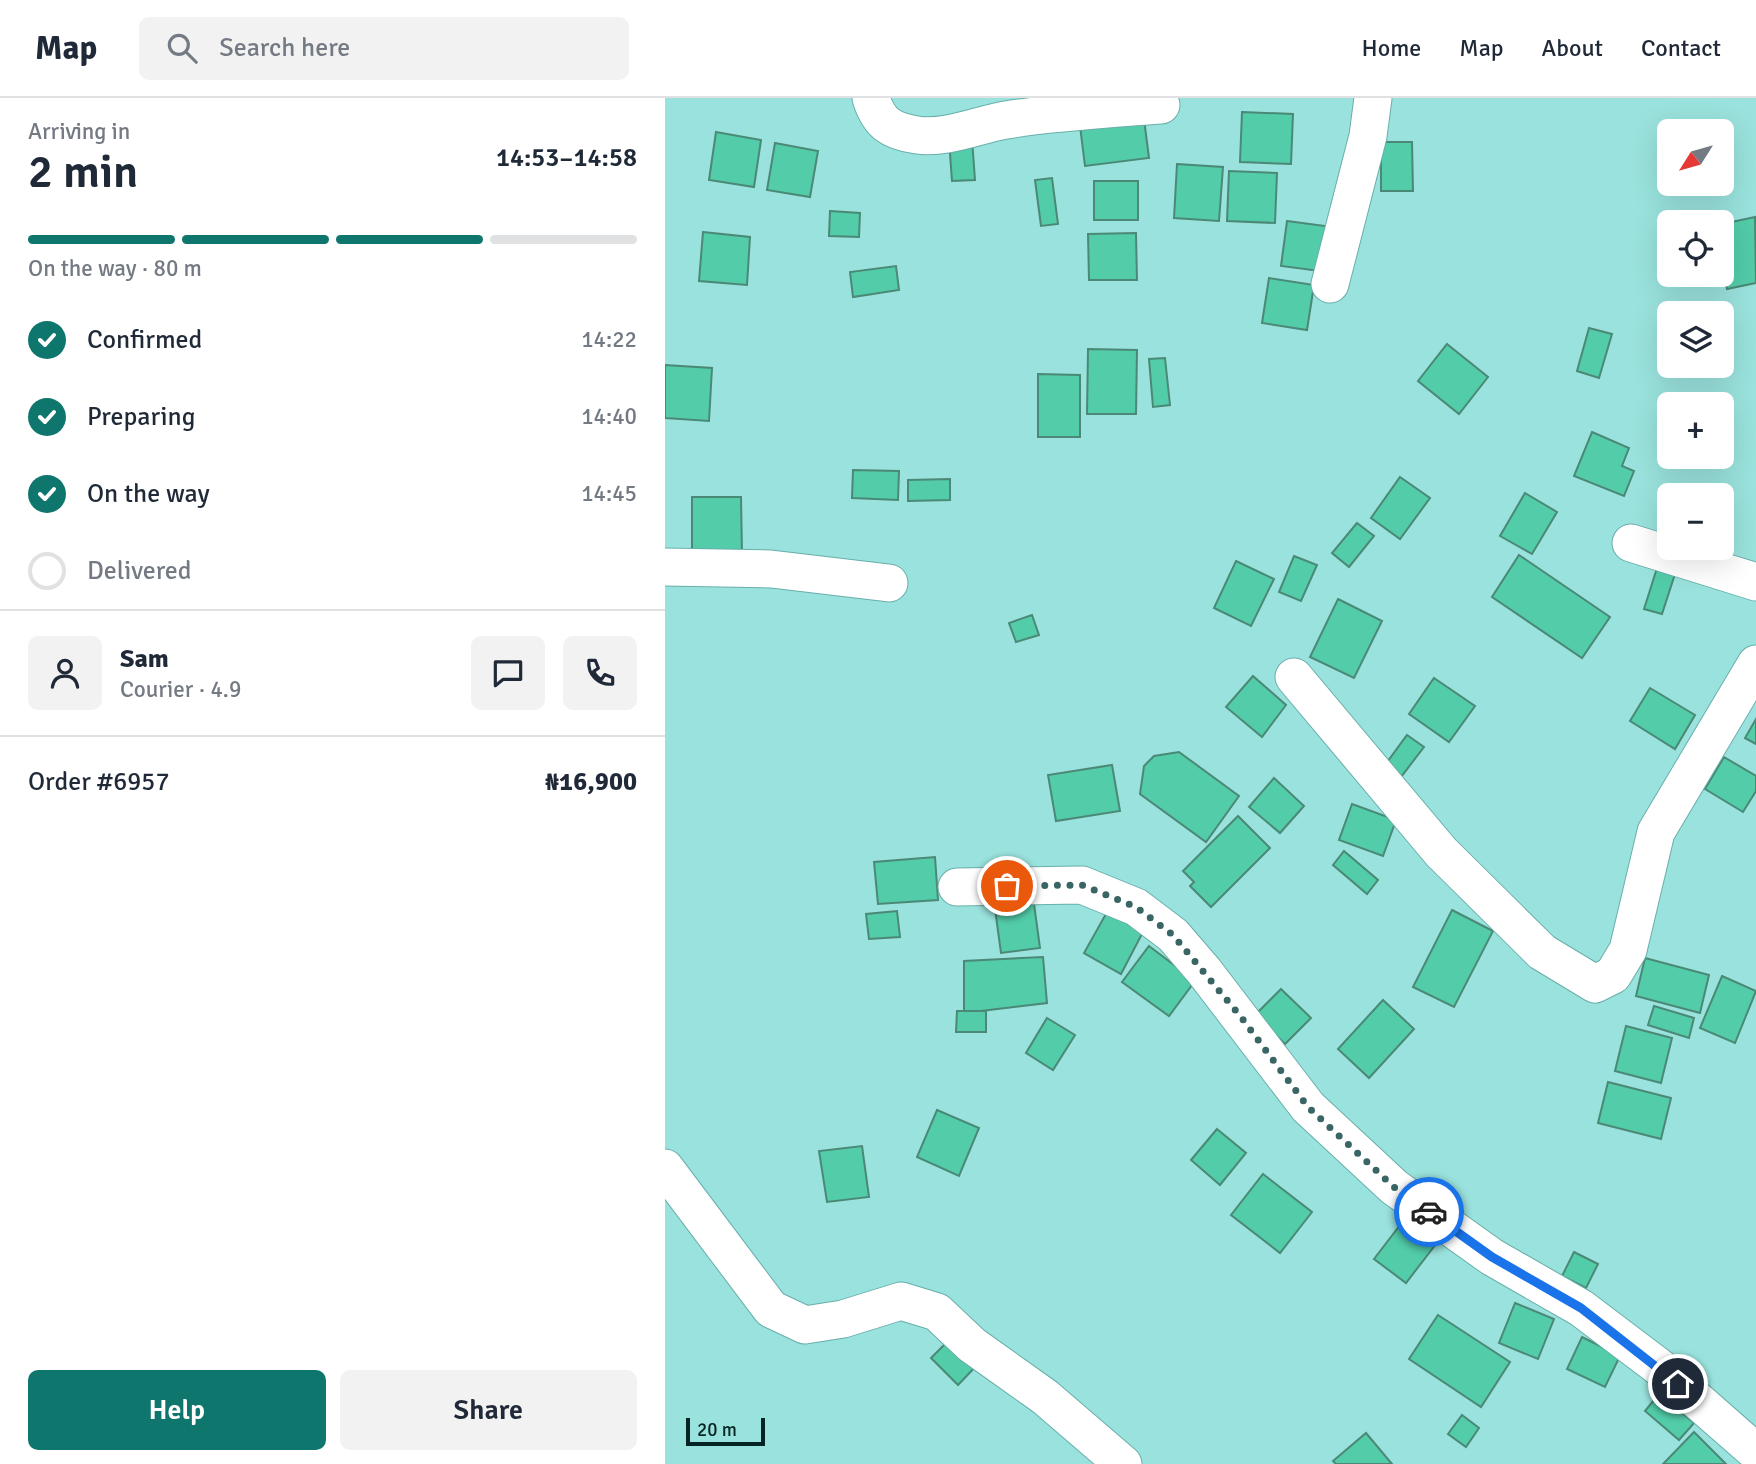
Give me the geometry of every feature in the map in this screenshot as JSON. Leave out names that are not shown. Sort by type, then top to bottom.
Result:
[{"type":"street","points":[[871,98],[878,118],[895,130],[918,135],[949,134],[1052,113],[1161,105]]},
{"type":"street","points":[[1329,284],[1368,136],[1373,98]]},
{"type":"street","points":[[1631,543],[1756,582]]},
{"type":"street","points":[[665,567],[771,569],[890,583]]},
{"type":"street","points":[[1294,677],[1441,852],[1542,952],[1595,984],[1613,975],[1628,950],[1656,832],[1756,664]]},
{"type":"street","points":[[957,887],[1082,885],[1136,907],[1173,935],[1204,971],[1308,1107],[1394,1187],[1492,1257],[1581,1308],[1658,1367],[1756,1452]]},
{"type":"street","points":[[665,1168],[771,1309],[805,1325],[843,1319],[901,1301],[937,1312],[972,1345],[1045,1396],[1123,1464]]},
{"type":"building","points":[[1242,112],[1293,114],[1291,164],[1240,162]]},
{"type":"building","points":[[1144,119],[1149,158],[1085,166],[1080,126]]},
{"type":"building","points":[[716,132],[761,140],[754,187],[709,180]]},
{"type":"building","points":[[972,139],[975,180],[952,181],[949,140]]},
{"type":"building","points":[[1381,142],[1412,142],[1413,191],[1381,191]]},
{"type":"building","points":[[775,143],[818,151],[810,197],[767,190]]},
{"type":"building","points":[[1177,164],[1223,167],[1219,221],[1174,218]]},
{"type":"building","points":[[1229,171],[1277,173],[1275,223],[1227,221]]},
{"type":"building","points":[[1052,178],[1058,224],[1041,226],[1035,180]]},
{"type":"building","points":[[1094,181],[1138,181],[1138,220],[1094,220]]},
{"type":"building","points":[[830,211],[860,213],[859,237],[829,236]]},
{"type":"building","points":[[1755,217],[1756,283],[1727,289],[1734,287],[1734,221]]},
{"type":"building","points":[[1287,221],[1333,227],[1327,272],[1281,266]]},
{"type":"building","points":[[703,232],[750,237],[747,285],[699,281]]},
{"type":"building","points":[[1136,233],[1137,280],[1089,280],[1088,234]]},
{"type":"building","points":[[896,266],[899,290],[853,297],[850,272]]},
{"type":"building","points":[[1269,278],[1314,285],[1307,330],[1262,323]]},
{"type":"building","points":[[1589,328],[1612,334],[1599,378],[1577,371]]},
{"type":"building","points":[[1447,344],[1488,377],[1459,414],[1418,381]]},
{"type":"building","points":[[1088,349],[1137,350],[1136,414],[1087,414]]},
{"type":"building","points":[[1165,358],[1170,405],[1153,407],[1149,359]]},
{"type":"building","points":[[665,365],[712,368],[709,421],[665,418]]},
{"type":"building","points":[[1038,374],[1080,375],[1080,437],[1038,437]]},
{"type":"building","points":[[1592,432],[1629,448],[1622,466],[1634,471],[1624,496],[1574,476]]},
{"type":"building","points":[[853,470],[899,471],[898,500],[852,498]]},
{"type":"building","points":[[1400,477],[1430,498],[1400,539],[1371,518]]},
{"type":"building","points":[[950,479],[950,500],[908,501],[908,480]]},
{"type":"building","points":[[1525,493],[1557,512],[1532,554],[1500,536]]},
{"type":"building","points":[[692,497],[741,497],[742,555],[692,555]]},
{"type":"building","points":[[1357,523],[1374,536],[1349,567],[1332,553]]},
{"type":"building","points":[[1519,555],[1610,617],[1582,658],[1492,597]]},
{"type":"building","points":[[1294,556],[1317,565],[1301,601],[1279,592]]},
{"type":"building","points":[[1236,561],[1274,579],[1251,626],[1214,608]]},
{"type":"building","points":[[1657,568],[1675,574],[1662,614],[1644,609]]},
{"type":"building","points":[[1338,599],[1382,621],[1354,678],[1310,657]]},
{"type":"building","points":[[1032,615],[1039,635],[1016,642],[1009,623]]},
{"type":"building","points":[[1253,676],[1286,705],[1262,737],[1226,707]]},
{"type":"building","points":[[1434,678],[1475,706],[1449,742],[1409,714]]},
{"type":"building","points":[[1650,688],[1695,715],[1675,749],[1630,721]]},
{"type":"building","points":[[1756,719],[1756,744],[1745,738]]},
{"type":"building","points":[[1407,735],[1424,747],[1401,777],[1385,765]]},
{"type":"building","points":[[1179,752],[1239,796],[1206,842],[1140,794],[1144,766],[1154,756]]},
{"type":"building","points":[[1724,757],[1756,776],[1756,791],[1743,812],[1705,789]]},
{"type":"building","points":[[1112,765],[1120,811],[1056,821],[1048,775]]},
{"type":"building","points":[[1274,778],[1304,806],[1280,833],[1249,807]]},
{"type":"building","points":[[1352,804],[1396,820],[1383,856],[1339,840]]},
{"type":"building","points":[[1238,816],[1270,848],[1211,907],[1190,886],[1194,882],[1183,871]]},
{"type":"building","points":[[1344,851],[1378,880],[1367,894],[1333,865]]},
{"type":"building","points":[[935,857],[938,900],[878,904],[874,862]]},
{"type":"building","points":[[1034,904],[1040,948],[1001,953],[995,909]]},
{"type":"building","points":[[1452,910],[1493,931],[1454,1007],[1413,987]]},
{"type":"building","points":[[897,911],[900,937],[869,939],[866,914]]},
{"type":"building","points":[[1107,912],[1143,932],[1121,974],[1084,953]]},
{"type":"building","points":[[1149,946],[1195,981],[1169,1016],[1122,982]]},
{"type":"building","points":[[1043,957],[1047,1003],[964,1013],[964,961]]},
{"type":"building","points":[[1645,958],[1709,975],[1700,1013],[1636,996]]},
{"type":"building","points":[[1722,976],[1756,991],[1735,1043],[1700,1028]]},
{"type":"building","points":[[1281,989],[1311,1018],[1285,1044],[1255,1015]]},
{"type":"building","points":[[1383,1000],[1414,1029],[1369,1078],[1338,1049]]},
{"type":"building","points":[[1654,1006],[1694,1018],[1689,1038],[1648,1025]]},
{"type":"building","points":[[957,1011],[986,1011],[986,1032],[956,1032]]},
{"type":"building","points":[[1047,1018],[1075,1035],[1053,1070],[1026,1053]]},
{"type":"building","points":[[1626,1026],[1672,1038],[1661,1083],[1615,1071]]},
{"type":"building","points":[[1608,1082],[1671,1098],[1661,1139],[1598,1123]]},
{"type":"building","points":[[937,1110],[979,1128],[959,1176],[917,1157]]},
{"type":"building","points":[[1217,1129],[1246,1153],[1220,1185],[1191,1160]]},
{"type":"building","points":[[862,1146],[869,1197],[827,1202],[819,1151]]},
{"type":"building","points":[[1263,1174],[1312,1212],[1280,1253],[1231,1215]]},
{"type":"building","points":[[1404,1220],[1436,1244],[1406,1283],[1374,1259]]},
{"type":"building","points":[[1574,1252],[1598,1264],[1586,1288],[1562,1276]]},
{"type":"building","points":[[1515,1303],[1554,1319],[1538,1359],[1499,1343]]},
{"type":"building","points":[[1438,1315],[1510,1362],[1481,1407],[1409,1359]]},
{"type":"building","points":[[952,1337],[979,1363],[958,1385],[931,1358]]},
{"type":"building","points":[[1582,1337],[1620,1356],[1605,1387],[1567,1369]]},
{"type":"building","points":[[1659,1394],[1694,1423],[1679,1440],[1645,1411]]},
{"type":"building","points":[[1462,1415],[1479,1428],[1466,1447],[1448,1434]]},
{"type":"building","points":[[1694,1432],[1726,1464],[1663,1464]]},
{"type":"building","points":[[1366,1433],[1392,1464],[1336,1464],[1333,1461]]},
{"type":"way so far","points":[[1007,886],[1082,885],[1136,907],[1173,935],[1241,1017],[1308,1107],[1394,1187],[1429,1212]]},
{"type":"route","points":[[1429,1212],[1492,1257],[1581,1308],[1678,1384]]}]
